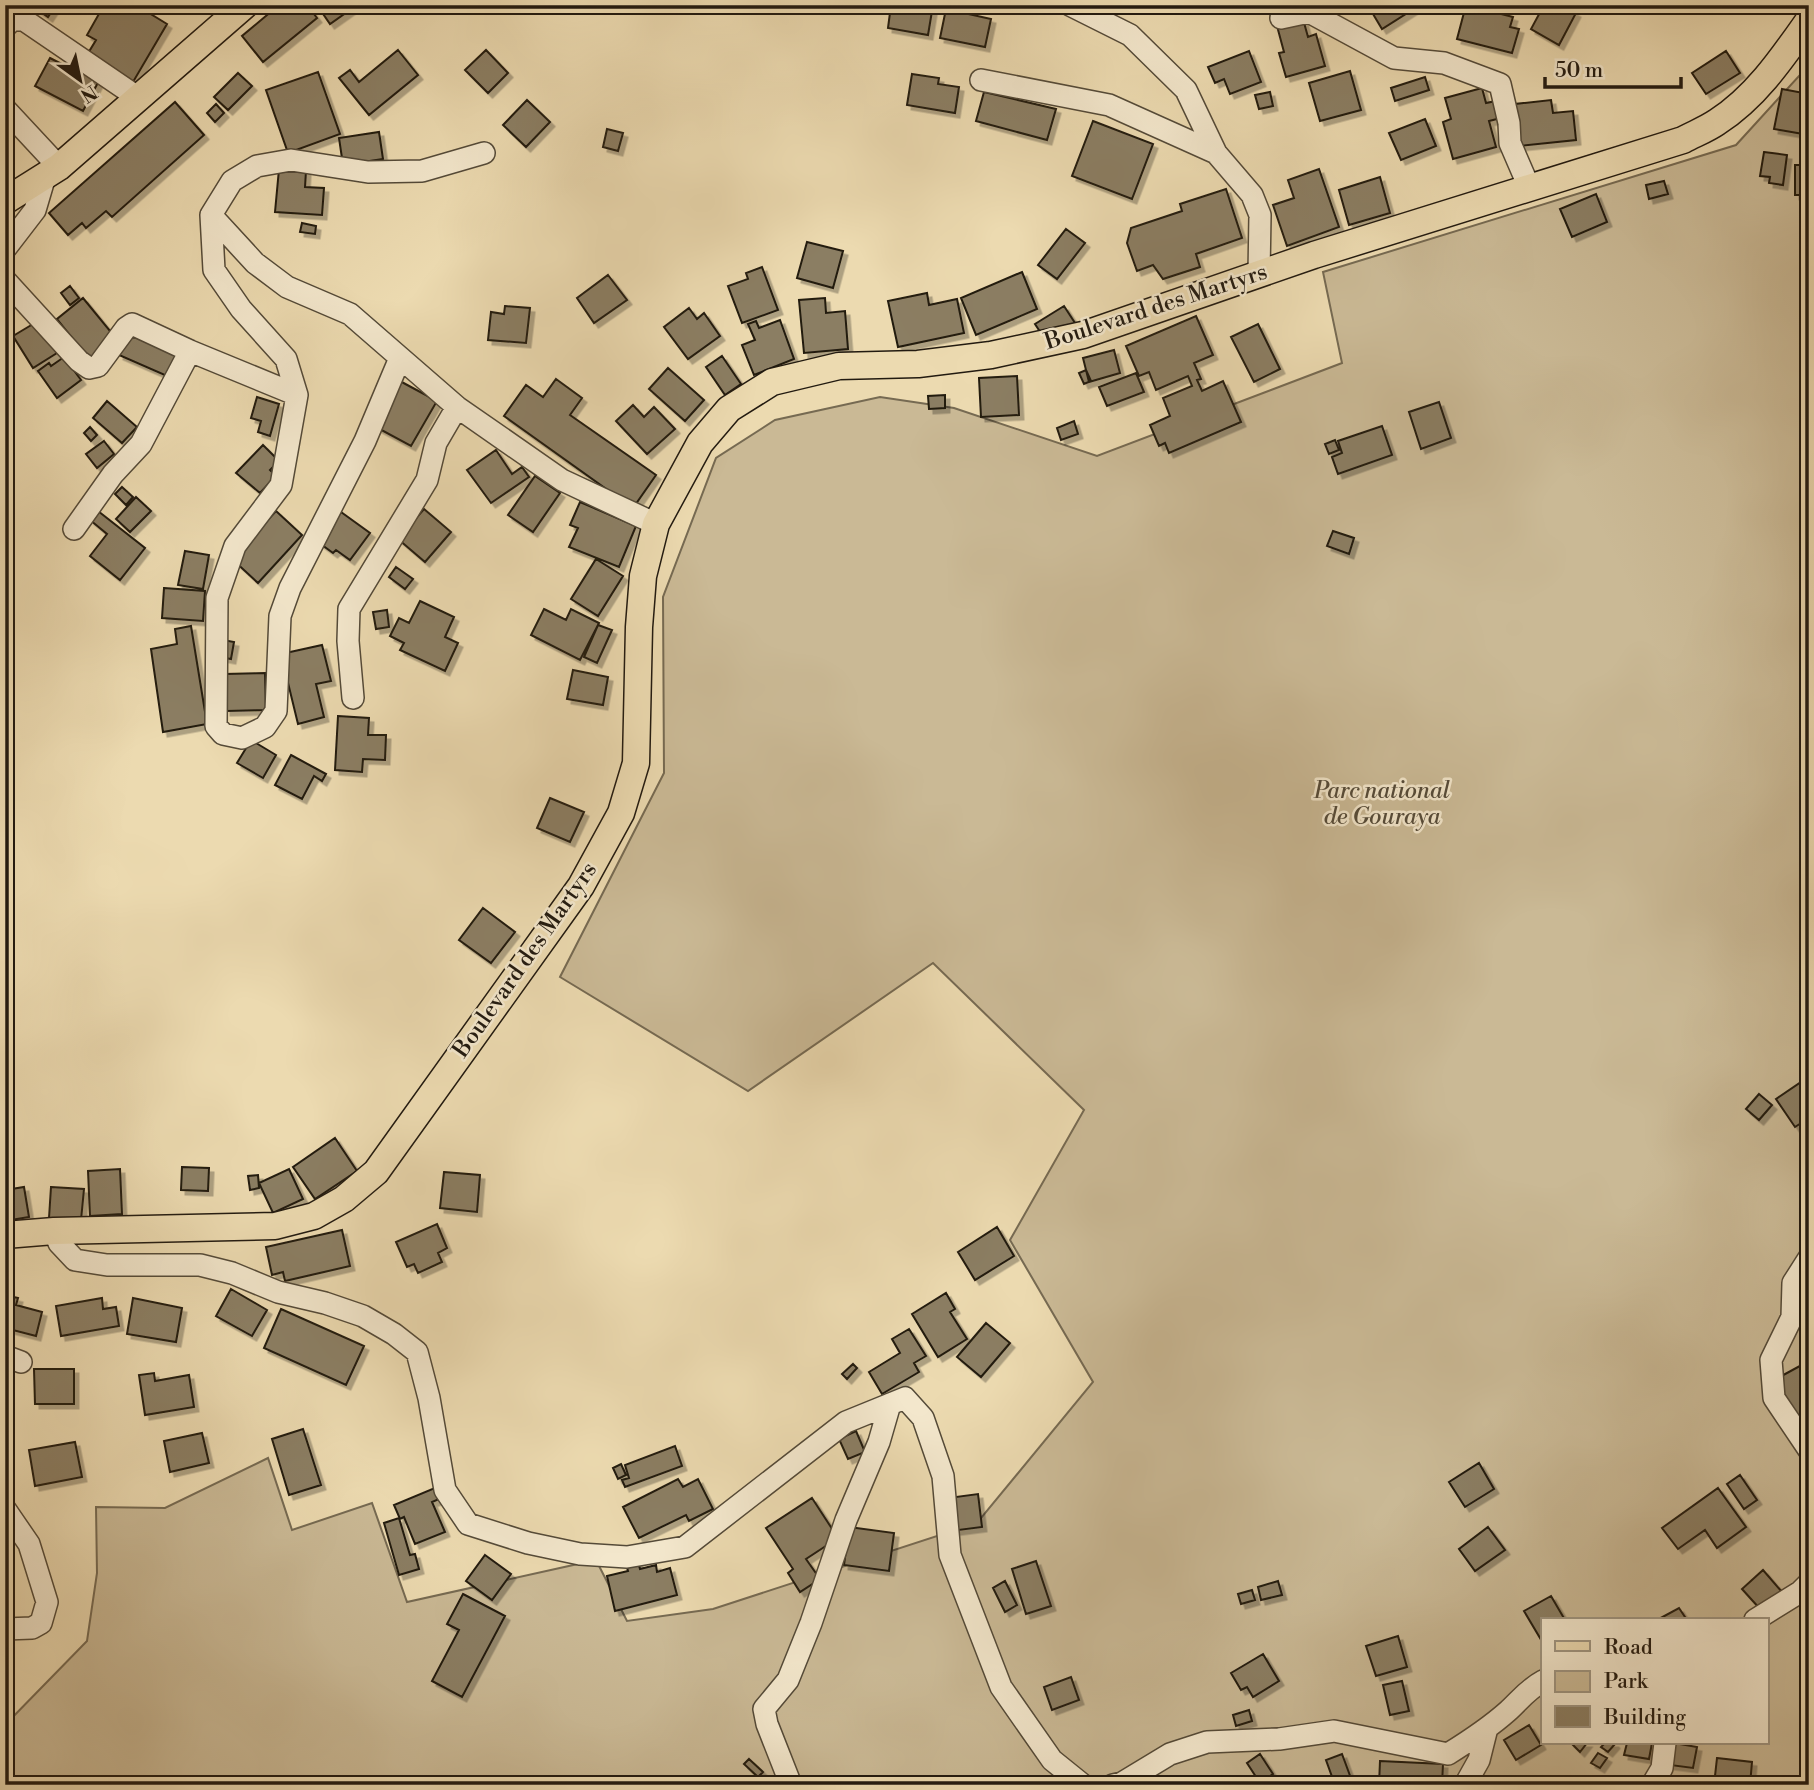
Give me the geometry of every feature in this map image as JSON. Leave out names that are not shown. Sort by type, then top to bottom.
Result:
[{"type":"main road","points":[[5,201],[52,171],[140,99],[245,5]]},
{"type":"main road","name":"Boulevard des Martyrs","points":[[5,1235],[54,1231],[275,1226],[314,1216],[344,1199],[376,1172],[581,886],[621,813],[636,763],[642,589],[656,526],[700,443],[729,409],[772,382],[839,366],[918,363],[991,355],[1083,335],[1259,274],[1683,140],[1717,122],[1746,100],[1781,59],[1809,20]]},
{"type":"street","points":[[1070,5],[1130,35],[1186,90],[1216,153],[1252,195],[1260,215],[1259,274]]},
{"type":"street","points":[[1281,18],[1309,12],[1394,58],[1444,63],[1500,84],[1509,123],[1510,143],[1529,187]]},
{"type":"street","points":[[5,27],[12,20],[24,20],[140,99]]},
{"type":"street","points":[[981,80],[1109,105],[1216,153]]},
{"type":"street","points":[[5,109],[52,171],[35,210],[5,249]]},
{"type":"street","points":[[400,358],[365,441],[290,589],[280,616],[276,711],[265,727],[242,738],[223,734],[216,726],[217,598],[235,546],[281,485],[296,395],[286,359],[241,309],[214,270],[211,215],[232,181],[257,166],[290,159],[368,172],[422,171],[485,153]]},
{"type":"street","points":[[211,215],[255,263],[287,286],[350,314],[457,407],[562,480],[656,526]]},
{"type":"street","points":[[5,280],[79,361],[89,368],[98,366],[126,328],[132,324],[296,395]]},
{"type":"street","points":[[74,529],[113,474],[141,444],[190,351]]},
{"type":"street","points":[[353,698],[348,641],[349,609],[427,480],[436,443],[457,407]]},
{"type":"street","points":[[54,1231],[59,1243],[75,1260],[107,1265],[200,1265],[232,1273],[278,1292],[325,1303],[363,1316],[394,1334],[416,1352],[429,1398],[445,1490],[468,1524],[528,1544],[580,1554],[627,1557],[685,1547],[846,1422],[905,1398],[923,1418],[943,1476],[950,1555],[1001,1687],[1052,1760],[1083,1785]]},
{"type":"street","points":[[1809,1258],[1793,1283],[1792,1317],[1771,1360],[1774,1398],[1809,1450]]},
{"type":"street","points":[[788,1782],[764,1709],[788,1680],[811,1623],[846,1520],[879,1442],[890,1404]]},
{"type":"street","points":[[5,1509],[29,1544],[47,1602],[41,1623],[32,1628],[5,1629]]},
{"type":"street","points":[[1758,1618],[1800,1592],[1809,1583]]},
{"type":"street","points":[[1113,1785],[1122,1783],[1170,1754],[1207,1742],[1279,1740],[1334,1731],[1448,1754],[1487,1728],[1529,1689],[1541,1682]]},
{"type":"street","points":[[1465,1785],[1479,1760],[1487,1728]]},
{"type":"street","points":[[1652,1785],[1662,1768],[1665,1744]]},
{"type":"green space","name":"Parc national de Gouraya","points":[[1809,65],[1809,1785],[5,1785],[5,1725],[87,1641],[97,1573],[96,1507],[165,1508],[268,1458],[292,1530],[372,1503],[407,1602],[596,1560],[627,1621],[713,1609],[977,1523],[1093,1382],[1010,1240],[1084,1110],[933,963],[748,1091],[560,977],[664,773],[663,597],[716,458],[775,420],[880,397],[954,408],[1097,456],[1342,363],[1323,272],[1736,145]]},
{"type":"building","points":[[31,5],[56,5],[48,17]]},
{"type":"building","points":[[104,5],[142,5],[141,8],[167,24],[133,82],[87,55],[96,40],[87,35]]},
{"type":"building","points":[[279,5],[307,5],[317,18],[263,62],[242,36]]},
{"type":"building","points":[[317,5],[357,5],[330,24]]},
{"type":"building","points":[[891,5],[933,5],[928,35],[888,28]]},
{"type":"building","points":[[1384,5],[1420,5],[1382,29],[1373,14]]},
{"type":"building","points":[[1466,5],[1513,17],[1510,27],[1519,29],[1512,53],[1457,39]]},
{"type":"building","points":[[1544,5],[1561,5],[1576,13],[1559,45],[1531,29]]},
{"type":"building","points":[[946,9],[991,19],[985,47],[940,38]]},
{"type":"building","points":[[1303,19],[1308,37],[1316,34],[1325,66],[1286,77],[1279,53],[1284,52],[1277,26]]},
{"type":"building","points":[[398,50],[418,75],[369,115],[339,78],[350,70],[359,82]]},
{"type":"building","points":[[486,50],[508,73],[488,93],[465,70]]},
{"type":"building","points":[[1249,51],[1261,82],[1230,94],[1224,79],[1215,83],[1208,67]]},
{"type":"building","points":[[1726,51],[1740,73],[1706,94],[1692,73]]},
{"type":"building","points":[[50,58],[79,73],[83,67],[101,77],[83,111],[35,86]]},
{"type":"building","points":[[1350,71],[1361,110],[1320,121],[1309,83]]},
{"type":"building","points":[[318,72],[340,134],[288,153],[266,90]]},
{"type":"building","points":[[238,73],[252,86],[228,110],[214,97]]},
{"type":"building","points":[[912,74],[939,78],[938,84],[959,87],[955,113],[907,105]]},
{"type":"building","points":[[1425,77],[1429,90],[1395,101],[1391,88]]},
{"type":"building","points":[[1482,88],[1486,103],[1496,101],[1501,118],[1489,121],[1496,147],[1453,159],[1443,122],[1451,119],[1445,98]]},
{"type":"building","points":[[1782,89],[1809,94],[1809,135],[1774,129]]},
{"type":"building","points":[[984,92],[1056,109],[1047,140],[976,121]]},
{"type":"building","points":[[1270,92],[1273,106],[1259,109],[1255,95]]},
{"type":"building","points":[[527,100],[550,122],[526,147],[503,125]]},
{"type":"building","points":[[1551,100],[1553,113],[1573,111],[1576,140],[1519,146],[1515,104]]},
{"type":"building","points":[[175,102],[204,135],[112,217],[106,211],[86,228],[82,223],[68,235],[49,213]]},
{"type":"building","points":[[216,104],[224,113],[215,122],[207,113]]},
{"type":"building","points":[[1425,119],[1436,146],[1401,160],[1389,133]]},
{"type":"building","points":[[1093,121],[1153,144],[1132,199],[1072,176]]},
{"type":"building","points":[[607,129],[623,133],[618,151],[603,147]]},
{"type":"building","points":[[379,132],[383,159],[343,165],[339,138]]},
{"type":"building","points":[[1764,152],[1787,155],[1783,185],[1769,183],[1770,177],[1760,176]]},
{"type":"building","points":[[1795,165],[1809,165],[1809,195],[1795,195]]},
{"type":"building","points":[[279,169],[306,171],[305,187],[324,188],[322,215],[275,212]]},
{"type":"building","points":[[1319,169],[1339,227],[1287,246],[1273,205],[1294,198],[1288,180]]},
{"type":"building","points":[[1380,177],[1390,213],[1349,225],[1339,190]]},
{"type":"building","points":[[1664,181],[1668,194],[1649,199],[1646,185]]},
{"type":"building","points":[[1226,189],[1242,238],[1196,254],[1200,267],[1163,279],[1153,265],[1137,271],[1127,243],[1131,228],[1182,211],[1180,204]]},
{"type":"building","points":[[1596,194],[1607,222],[1572,237],[1560,209]]},
{"type":"building","points":[[302,223],[316,226],[315,234],[300,232]]},
{"type":"building","points":[[1066,229],[1085,243],[1057,279],[1038,265]]},
{"type":"building","points":[[807,242],[843,251],[833,288],[797,278]]},
{"type":"building","points":[[762,267],[778,310],[742,323],[728,286],[748,279],[746,273]]},
{"type":"building","points":[[1022,272],[1037,309],[976,335],[961,298]]},
{"type":"building","points":[[608,275],[627,300],[594,323],[577,298]]},
{"type":"building","points":[[70,286],[79,298],[70,305],[61,293]]},
{"type":"building","points":[[927,293],[929,305],[957,299],[964,333],[898,347],[888,301]]},
{"type":"building","points":[[83,298],[115,337],[89,359],[57,319]]},
{"type":"building","points":[[825,298],[826,313],[845,311],[848,349],[804,353],[799,300]]},
{"type":"building","points":[[505,306],[530,308],[526,343],[488,340],[491,312],[504,314]]},
{"type":"building","points":[[1064,306],[1075,323],[1046,341],[1035,324]]},
{"type":"building","points":[[689,308],[697,319],[704,313],[720,336],[688,359],[664,327]]},
{"type":"building","points":[[1196,316],[1213,355],[1194,363],[1201,379],[1197,380],[1202,391],[1223,381],[1241,422],[1169,453],[1165,443],[1159,446],[1150,425],[1170,416],[1163,398],[1192,386],[1188,376],[1156,390],[1149,372],[1139,376],[1126,346]]},
{"type":"building","points":[[780,320],[794,359],[754,375],[742,345],[755,340],[748,324],[756,321],[759,328]]},
{"type":"building","points":[[38,321],[57,353],[33,368],[13,336]]},
{"type":"building","points":[[1258,324],[1280,369],[1254,382],[1231,337]]},
{"type":"building","points":[[128,333],[177,353],[167,376],[119,355]]},
{"type":"building","points":[[1114,350],[1120,373],[1089,382],[1083,358]]},
{"type":"building","points":[[722,356],[741,384],[725,395],[706,367]]},
{"type":"building","points":[[64,357],[81,380],[57,398],[38,371]]},
{"type":"building","points":[[668,368],[704,400],[685,421],[649,389]]},
{"type":"building","points":[[1086,370],[1091,381],[1084,384],[1079,373]]},
{"type":"building","points":[[1136,373],[1144,392],[1107,406],[1099,387]]},
{"type":"building","points":[[1017,376],[1019,415],[981,417],[979,378]]},
{"type":"building","points":[[556,379],[582,398],[570,415],[656,475],[633,508],[504,416],[526,385],[543,397]]},
{"type":"building","points":[[398,380],[437,401],[411,446],[374,426]]},
{"type":"building","points":[[945,395],[945,408],[929,409],[928,396]]},
{"type":"building","points":[[257,397],[279,404],[270,436],[258,432],[261,421],[251,418]]},
{"type":"building","points":[[107,401],[137,427],[122,443],[93,418]]},
{"type":"building","points":[[1439,402],[1451,438],[1421,449],[1409,412]]},
{"type":"building","points":[[633,405],[644,417],[654,407],[675,429],[647,454],[616,421]]},
{"type":"building","points":[[1074,421],[1078,434],[1061,440],[1057,428]]},
{"type":"building","points":[[1382,426],[1392,455],[1338,474],[1332,457],[1342,453],[1338,441]]},
{"type":"building","points":[[90,427],[97,435],[91,441],[84,433]]},
{"type":"building","points":[[1335,440],[1339,450],[1329,454],[1325,444]]},
{"type":"building","points":[[104,441],[114,454],[97,468],[86,454]]},
{"type":"building","points":[[263,445],[279,461],[270,470],[276,476],[260,493],[236,473]]},
{"type":"building","points":[[496,450],[512,474],[522,467],[529,477],[491,503],[467,470]]},
{"type":"building","points":[[535,476],[560,493],[533,532],[508,515]]},
{"type":"building","points":[[122,487],[133,497],[126,505],[115,494]]},
{"type":"building","points":[[136,497],[151,511],[130,532],[116,519]]},
{"type":"building","points":[[580,502],[636,526],[619,567],[569,547],[578,528],[570,525]]},
{"type":"building","points":[[424,509],[451,532],[425,562],[398,539]]},
{"type":"building","points":[[98,511],[145,548],[120,580],[90,556],[107,534],[90,520]]},
{"type":"building","points":[[276,511],[302,535],[258,583],[232,559]]},
{"type":"building","points":[[341,512],[370,533],[350,560],[336,550],[333,553],[318,542]]},
{"type":"building","points":[[1333,531],[1354,538],[1349,554],[1327,546]]},
{"type":"building","points":[[185,551],[209,555],[203,589],[178,585]]},
{"type":"building","points":[[596,559],[623,576],[598,616],[571,599]]},
{"type":"building","points":[[396,567],[413,579],[405,589],[389,577]]},
{"type":"building","points":[[164,588],[205,591],[203,621],[162,618]]},
{"type":"building","points":[[420,601],[454,617],[445,637],[458,643],[445,671],[400,650],[404,643],[390,636],[399,618],[409,623]]},
{"type":"building","points":[[544,609],[566,620],[571,609],[599,623],[580,660],[531,635]]},
{"type":"building","points":[[387,610],[389,627],[376,629],[373,612]]},
{"type":"building","points":[[598,625],[612,630],[597,663],[584,657]]},
{"type":"building","points":[[191,626],[207,724],[163,732],[151,649],[177,644],[175,629]]},
{"type":"building","points":[[223,640],[234,642],[231,659],[220,657]]},
{"type":"building","points":[[322,645],[331,681],[316,684],[324,717],[298,724],[281,654]]},
{"type":"building","points":[[573,670],[608,677],[603,705],[567,699]]},
{"type":"building","points":[[265,673],[266,710],[226,711],[225,674]]},
{"type":"building","points":[[338,716],[369,718],[368,735],[386,735],[385,760],[363,759],[362,772],[335,770]]},
{"type":"building","points":[[251,740],[276,755],[263,778],[237,763]]},
{"type":"building","points":[[291,755],[326,774],[322,781],[314,776],[302,799],[275,785]]},
{"type":"building","points":[[550,798],[584,812],[570,842],[537,828]]},
{"type":"building","points":[[483,908],[515,932],[491,963],[459,940]]},
{"type":"building","points":[[1807,1078],[1809,1118],[1795,1127],[1776,1099]]},
{"type":"building","points":[[1759,1094],[1772,1105],[1759,1120],[1746,1109]]},
{"type":"building","points":[[335,1138],[357,1171],[315,1199],[293,1167]]},
{"type":"building","points":[[182,1167],[209,1168],[208,1191],[181,1190]]},
{"type":"building","points":[[120,1169],[122,1214],[90,1216],[88,1171]]},
{"type":"building","points":[[289,1169],[303,1199],[273,1213],[259,1183]]},
{"type":"building","points":[[444,1172],[480,1175],[477,1212],[440,1208]]},
{"type":"building","points":[[258,1175],[259,1188],[250,1190],[248,1176]]},
{"type":"building","points":[[24,1187],[29,1217],[5,1221],[5,1190]]},
{"type":"building","points":[[51,1187],[84,1189],[81,1220],[49,1218]]},
{"type":"building","points":[[437,1224],[447,1248],[438,1253],[442,1262],[418,1273],[414,1264],[407,1267],[396,1242]]},
{"type":"building","points":[[997,1227],[1014,1256],[975,1280],[958,1252]]},
{"type":"building","points":[[342,1230],[350,1266],[285,1281],[283,1272],[272,1275],[266,1247]]},
{"type":"building","points":[[231,1289],[267,1310],[252,1336],[216,1316]]},
{"type":"building","points":[[946,1293],[955,1309],[950,1312],[967,1339],[938,1357],[912,1314]]},
{"type":"building","points":[[5,1295],[18,1298],[16,1305],[42,1312],[36,1336],[5,1328]]},
{"type":"building","points":[[102,1298],[103,1309],[116,1307],[119,1326],[61,1336],[56,1306]]},
{"type":"building","points":[[133,1298],[182,1308],[176,1342],[127,1334]]},
{"type":"building","points":[[281,1309],[364,1346],[346,1385],[264,1348]]},
{"type":"building","points":[[986,1323],[1010,1343],[981,1377],[957,1357]]},
{"type":"building","points":[[909,1329],[926,1356],[914,1363],[919,1372],[882,1394],[869,1372],[900,1353],[892,1339]]},
{"type":"building","points":[[1809,1361],[1809,1437],[1808,1438],[1776,1379]]},
{"type":"building","points":[[853,1364],[857,1368],[847,1379],[842,1374]]},
{"type":"building","points":[[34,1369],[74,1369],[74,1404],[35,1404]]},
{"type":"building","points":[[154,1373],[155,1381],[189,1375],[194,1407],[145,1415],[139,1375]]},
{"type":"building","points":[[303,1429],[321,1485],[289,1495],[272,1439]]},
{"type":"building","points":[[856,1431],[865,1452],[848,1459],[839,1439]]},
{"type":"building","points":[[202,1433],[209,1463],[170,1472],[164,1441]]},
{"type":"building","points":[[75,1442],[82,1477],[35,1486],[29,1450]]},
{"type":"building","points":[[675,1446],[682,1466],[625,1487],[622,1480],[629,1478],[625,1465]]},
{"type":"building","points":[[1479,1463],[1494,1489],[1465,1507],[1449,1482]]},
{"type":"building","points":[[621,1464],[626,1475],[618,1479],[613,1468]]},
{"type":"building","points":[[1740,1475],[1757,1500],[1744,1509],[1727,1484]]},
{"type":"building","points":[[678,1479],[683,1487],[698,1479],[713,1509],[689,1521],[686,1515],[639,1538],[623,1507]]},
{"type":"building","points":[[442,1485],[446,1496],[432,1502],[445,1532],[415,1544],[404,1517],[400,1519],[394,1505]]},
{"type":"building","points":[[1718,1488],[1746,1527],[1717,1548],[1705,1530],[1678,1549],[1662,1528]]},
{"type":"building","points":[[978,1494],[982,1527],[951,1531],[948,1498]]},
{"type":"building","points":[[812,1498],[838,1538],[806,1559],[820,1579],[800,1592],[788,1573],[793,1569],[766,1528]]},
{"type":"building","points":[[399,1518],[410,1555],[415,1554],[419,1569],[399,1575],[384,1523]]},
{"type":"building","points":[[849,1527],[894,1533],[889,1571],[844,1565]]},
{"type":"building","points":[[1488,1527],[1505,1550],[1475,1571],[1459,1549]]},
{"type":"building","points":[[485,1555],[511,1574],[492,1600],[466,1581]]},
{"type":"building","points":[[1036,1561],[1051,1606],[1026,1614],[1012,1569]]},
{"type":"building","points":[[638,1562],[640,1569],[656,1565],[657,1572],[670,1568],[677,1595],[615,1611],[607,1576],[628,1571],[626,1564]]},
{"type":"building","points":[[1763,1570],[1782,1592],[1761,1610],[1742,1589]]},
{"type":"building","points":[[1005,1581],[1017,1605],[1005,1612],[993,1588]]},
{"type":"building","points":[[1278,1581],[1282,1595],[1261,1600],[1258,1587]]},
{"type":"building","points":[[1252,1590],[1255,1600],[1241,1604],[1238,1594]]},
{"type":"building","points":[[463,1594],[505,1616],[462,1697],[432,1681],[459,1630],[447,1624]]},
{"type":"building","points":[[1551,1596],[1564,1618],[1541,1618],[1541,1640],[1524,1611]]},
{"type":"building","points":[[1679,1608],[1686,1618],[1661,1618]]},
{"type":"building","points":[[1398,1636],[1407,1667],[1376,1676],[1366,1646]]},
{"type":"building","points":[[1263,1654],[1279,1681],[1253,1697],[1247,1687],[1241,1690],[1231,1673]]},
{"type":"building","points":[[1071,1677],[1079,1700],[1052,1710],[1044,1687]]},
{"type":"building","points":[[1402,1681],[1409,1711],[1390,1715],[1383,1685]]},
{"type":"building","points":[[1249,1710],[1252,1721],[1236,1726],[1233,1715]]},
{"type":"building","points":[[1529,1725],[1541,1745],[1516,1760],[1504,1740]]},
{"type":"building","points":[[1572,1744],[1586,1744],[1580,1752]]},
{"type":"building","points":[[1604,1744],[1615,1744],[1608,1752],[1601,1747]]},
{"type":"building","points":[[1627,1744],[1652,1744],[1649,1759],[1624,1755]]},
{"type":"building","points":[[1674,1744],[1697,1747],[1693,1768],[1670,1765]]},
{"type":"building","points":[[1598,1753],[1607,1758],[1600,1768],[1591,1763]]},
{"type":"building","points":[[1260,1754],[1273,1774],[1260,1783],[1247,1763]]},
{"type":"building","points":[[1342,1754],[1352,1781],[1335,1785],[1326,1760]]},
{"type":"building","points":[[1717,1758],[1752,1762],[1750,1785],[1714,1785]]},
{"type":"building","points":[[749,1759],[763,1772],[758,1777],[744,1764]]},
{"type":"building","points":[[1380,1761],[1443,1764],[1442,1785],[1379,1785]]}]
